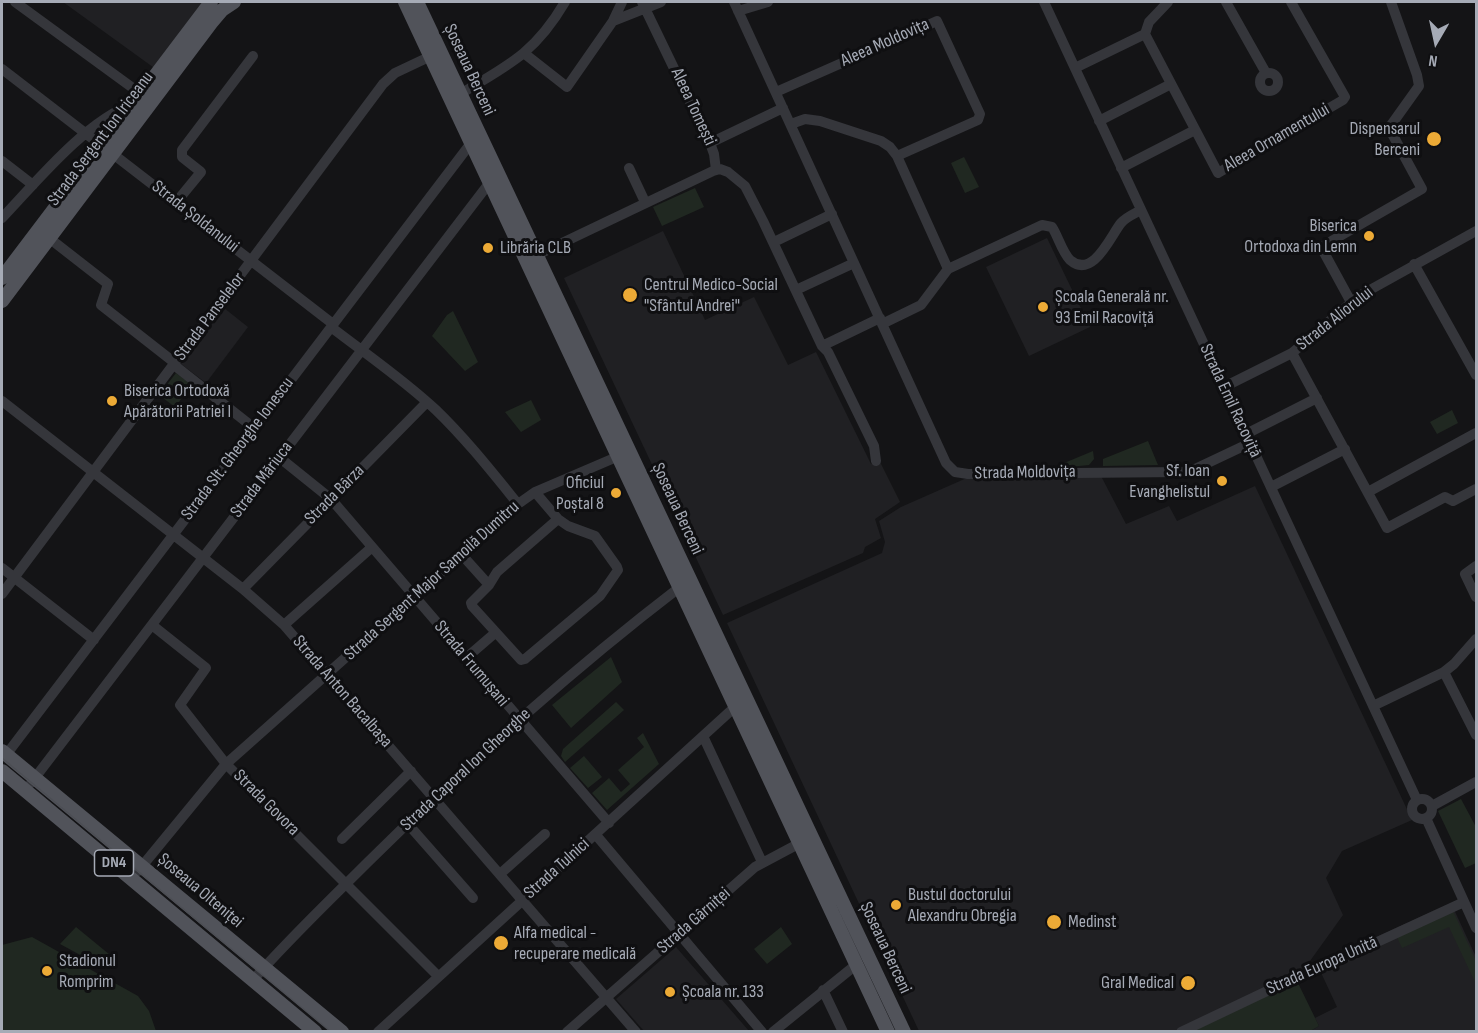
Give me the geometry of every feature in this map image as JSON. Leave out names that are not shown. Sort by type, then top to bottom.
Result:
[{"type":"main road","name":"Strada Sergent Ion Iriceanu","points":[[2,301],[49,238],[138,99],[211,2]]},
{"type":"main road","name":"Strada Sergent Ion Iriceanu","points":[[2,278],[211,23],[222,10],[234,2]]},
{"type":"main road","name":"Șoseaua Berceni","points":[[405,2],[460,94],[537,255],[658,526],[848,928],[857,964],[888,1032]]},
{"type":"main road","name":"Șoseaua Berceni","points":[[417,2],[471,143],[619,456],[658,526],[680,587],[736,706],[789,804],[800,843],[904,1032]]},
{"type":"main road","name":"Șoseaua Olteniței","points":[[4,753],[342,1032]]},
{"type":"main road","name":"Șoseaua Olteniței","points":[[2,771],[315,1032]]},
{"type":"street","points":[[2,218],[85,134],[113,113],[138,99],[15,2]]},
{"type":"street","points":[[460,94],[525,54],[548,28],[565,2]]},
{"type":"street","points":[[525,54],[567,87],[613,21],[622,2]]},
{"type":"street","points":[[613,21],[644,5],[662,2]]},
{"type":"street","name":"Strada Moldovița","points":[[768,2],[736,6],[946,463],[955,472],[968,474],[1184,472],[1195,469],[1248,439]]},
{"type":"street","name":"Strada Emil Racoviță","points":[[1044,2],[1417,800]]},
{"type":"street","points":[[1075,68],[1145,34],[1149,22],[1168,2]]},
{"type":"street","points":[[1226,2],[1266,73]]},
{"type":"street","name":"Aleea Ornamentului","points":[[1145,34],[1218,173],[1343,100],[1345,94],[1291,2]]},
{"type":"street","points":[[1351,302],[1321,247],[1422,189],[1389,128],[1419,86],[1391,2]]},
{"type":"street","name":"Aleea Tomești","points":[[537,255],[716,170],[710,142],[644,5]]},
{"type":"street","name":"Aleea Moldovița","points":[[776,92],[937,21],[980,118],[897,156]]},
{"type":"street","name":"Strada Panselelor","points":[[2,594],[387,79],[436,54]]},
{"type":"street","points":[[174,201],[178,200],[201,172],[182,158],[182,150],[253,56]]},
{"type":"street","name":"Strada Șoldanului","points":[[2,69],[252,261],[427,402],[460,436],[518,504]]},
{"type":"street","points":[[1100,121],[1171,84]]},
{"type":"street","points":[[710,142],[783,108]]},
{"type":"street","points":[[791,124],[805,119],[820,121],[881,141],[890,147],[897,156],[948,269]]},
{"type":"street","points":[[1121,168],[1195,130]]},
{"type":"street","name":"Strada Slt. Gheorghe Ionescu","points":[[4,753],[94,639],[471,143]]},
{"type":"street","points":[[2,161],[33,185]]},
{"type":"street","points":[[629,168],[645,202]]},
{"type":"street","points":[[716,170],[728,172],[742,183],[774,242],[822,346],[828,352],[874,446],[876,461]]},
{"type":"street","name":"Strada Măriuca","points":[[35,778],[490,182]]},
{"type":"street","points":[[822,346],[921,305],[948,269],[1045,224],[1054,230],[1070,259],[1078,264],[1088,263],[1099,255],[1124,220],[1141,210]]},
{"type":"street","points":[[774,242],[832,214]]},
{"type":"street","name":"Strada Aliorului","points":[[1224,387],[1292,353],[1351,302],[1414,264],[1476,231]]},
{"type":"street","points":[[49,238],[108,284],[101,305],[254,428]]},
{"type":"street","points":[[796,290],[854,263]]},
{"type":"street","points":[[1414,264],[1476,375]]},
{"type":"street","points":[[1292,353],[1387,528],[1445,497],[1453,501],[1476,489]]},
{"type":"street","points":[[1248,439],[1317,398]]},
{"type":"street","name":"Strada Anton Bacalbașa","points":[[2,401],[172,536],[243,589],[284,625],[636,1032]]},
{"type":"street","name":"Strada Bârza","points":[[243,589],[427,402]]},
{"type":"street","points":[[1368,492],[1476,433]]},
{"type":"street","points":[[1271,487],[1345,449]]},
{"type":"street","name":"Strada Sergent Major Samoilă Dumitru","points":[[132,878],[226,764],[518,504],[535,492],[619,456]]},
{"type":"street","name":"Strada Frumușani","points":[[280,458],[331,499],[518,720],[609,823]]},
{"type":"street","points":[[535,492],[558,519],[568,526],[595,536],[618,570],[600,596],[525,659],[519,659],[471,604],[489,585],[497,572],[558,519]]},
{"type":"street","points":[[284,625],[371,548]]},
{"type":"street","points":[[462,555],[489,585]]},
{"type":"street","points":[[1476,566],[1465,574],[1476,597]]},
{"type":"street","points":[[2,568],[94,639]]},
{"type":"street","name":"Strada Caporal Ion Gheorghe","points":[[253,980],[434,797],[518,720],[680,587]]},
{"type":"street","name":"Strada Govora","points":[[152,625],[206,669],[180,705],[226,764],[438,976]]},
{"type":"street","points":[[466,658],[495,633]]},
{"type":"street","points":[[1373,706],[1444,672],[1476,639]]},
{"type":"street","points":[[1444,672],[1476,735]]},
{"type":"street","name":"Strada Tulnici","points":[[378,1032],[736,706]]},
{"type":"street","points":[[703,736],[762,862]]},
{"type":"street","points":[[342,839],[411,771]]},
{"type":"street","points":[[26,791],[35,778]]},
{"type":"street","points":[[1432,806],[1476,782]]},
{"type":"street","points":[[1417,800],[1426,800],[1432,806],[1432,812],[1426,818],[1418,818],[1413,813],[1413,806],[1417,800]]},
{"type":"street","points":[[1426,818],[1476,928]]},
{"type":"street","points":[[407,823],[473,898]]},
{"type":"street","points":[[500,874],[545,834]]},
{"type":"street","points":[[596,835],[762,1032]]},
{"type":"street","name":"Strada Gârniței","points":[[567,1032],[762,862],[800,843]]},
{"type":"street","name":"Strada Europa Unită","points":[[1181,1032],[1328,962],[1349,955],[1464,902]]},
{"type":"street","points":[[773,1032],[857,964]]},
{"type":"street","points":[[823,990],[841,1031]]},
{"type":"shaded area","points":[[63,2],[206,2],[157,70]]},
{"type":"shaded area","points":[[964,157],[979,187],[965,193],[951,163]]},
{"type":"shaded area","points":[[695,188],[704,207],[662,226],[653,207]]},
{"type":"shaded area","points":[[663,231],[705,320],[754,297],[788,365],[816,352],[871,464],[879,460],[900,502],[875,519],[881,538],[865,547],[863,553],[723,615],[564,278]]},
{"type":"shaded area","name":"Școala Generală nr. 93 Emil Racoviță","points":[[1047,238],[1090,327],[1029,356],[986,267]]},
{"type":"shaded area","points":[[224,308],[248,327],[206,383],[181,364]]},
{"type":"shaded area","points":[[453,311],[478,362],[465,371],[432,336],[447,315]]},
{"type":"shaded area","points":[[176,373],[192,385],[175,407],[159,395]]},
{"type":"shaded area","points":[[531,400],[541,420],[521,432],[505,412]]},
{"type":"shaded area","points":[[1452,410],[1458,423],[1437,434],[1430,422]]},
{"type":"shaded area","points":[[1148,441],[1158,465],[1103,466],[1103,459]]},
{"type":"shaded area","points":[[1093,451],[1094,459],[1089,465],[1058,468],[1057,466]]},
{"type":"shaded area","points":[[1101,476],[1126,524],[1169,506],[1177,521],[1255,486],[1412,820],[1342,851],[1326,878],[1343,915],[1310,961],[1312,966],[1174,1031],[919,1031],[727,623],[882,553],[885,542],[879,521],[901,507],[969,477]]},
{"type":"shaded area","points":[[611,657],[622,682],[571,728],[552,705]]},
{"type":"shaded area","points":[[616,702],[624,710],[565,762],[561,756],[563,749]]},
{"type":"shaded area","points":[[643,733],[659,764],[607,810],[592,793],[609,778],[621,792],[630,784],[618,770],[644,747],[637,738]]},
{"type":"shaded area","points":[[584,756],[602,777],[588,788],[570,768]]},
{"type":"shaded area","points":[[1461,799],[1476,827],[1476,863],[1465,868],[1438,811]]},
{"type":"shaded area","points":[[1451,903],[1476,957],[1476,1031],[1313,1032],[1312,1030],[1319,1026],[1315,1018],[1337,1007],[1317,964]]},
{"type":"shaded area","points":[[1453,911],[1476,961],[1476,984],[1449,927],[1402,948],[1397,937]]},
{"type":"shaded area","points":[[76,927],[115,959],[106,969],[60,944]]},
{"type":"shaded area","points":[[781,927],[792,944],[767,964],[754,949]]},
{"type":"shaded area","name":"Stadionul Romprim","points":[[32,937],[138,996],[149,1011],[156,1031],[2,1031],[2,945]]},
{"type":"shaded area","name":"Școala nr. 133","points":[[676,947],[749,1031],[644,1031],[616,999]]},
{"type":"shaded area","points":[[1297,981],[1319,1026],[1312,1030],[1313,1032],[1190,1032]]},
{"type":"tram line","points":[[2,758],[331,1032]]},
{"type":"place","name":"Dispensarul Berceni","points":[[1434,139]]},
{"type":"place","name":"Biserica Ortodoxa din Lemn","points":[[1369,236]]},
{"type":"place","name":"Librăria CLB","points":[[488,248]]},
{"type":"place","name":"Centrul Medico-Social \"Sfântul Andrei\"","points":[[630,295]]},
{"type":"place","name":"Școala Generală nr. 93 Emil Racoviță","points":[[1043,307]]},
{"type":"place","name":"Biserica Ortodoxă Apărătorii Patriei I","points":[[112,401]]},
{"type":"place","name":"Sf. Ioan Evanghelistul","points":[[1222,481]]},
{"type":"place","name":"Oficiul Poștal 8","points":[[616,493]]},
{"type":"place","name":"Bustul doctorului Alexandru Obregia","points":[[896,905]]},
{"type":"place","name":"Medinst","points":[[1054,922]]},
{"type":"place","name":"Alfa medical - recuperare medicală","points":[[501,943]]},
{"type":"place","name":"Stadionul Romprim","points":[[47,971]]},
{"type":"place","name":"Gral Medical","points":[[1188,983]]},
{"type":"place","name":"Școala nr. 133","points":[[670,992]]}]
